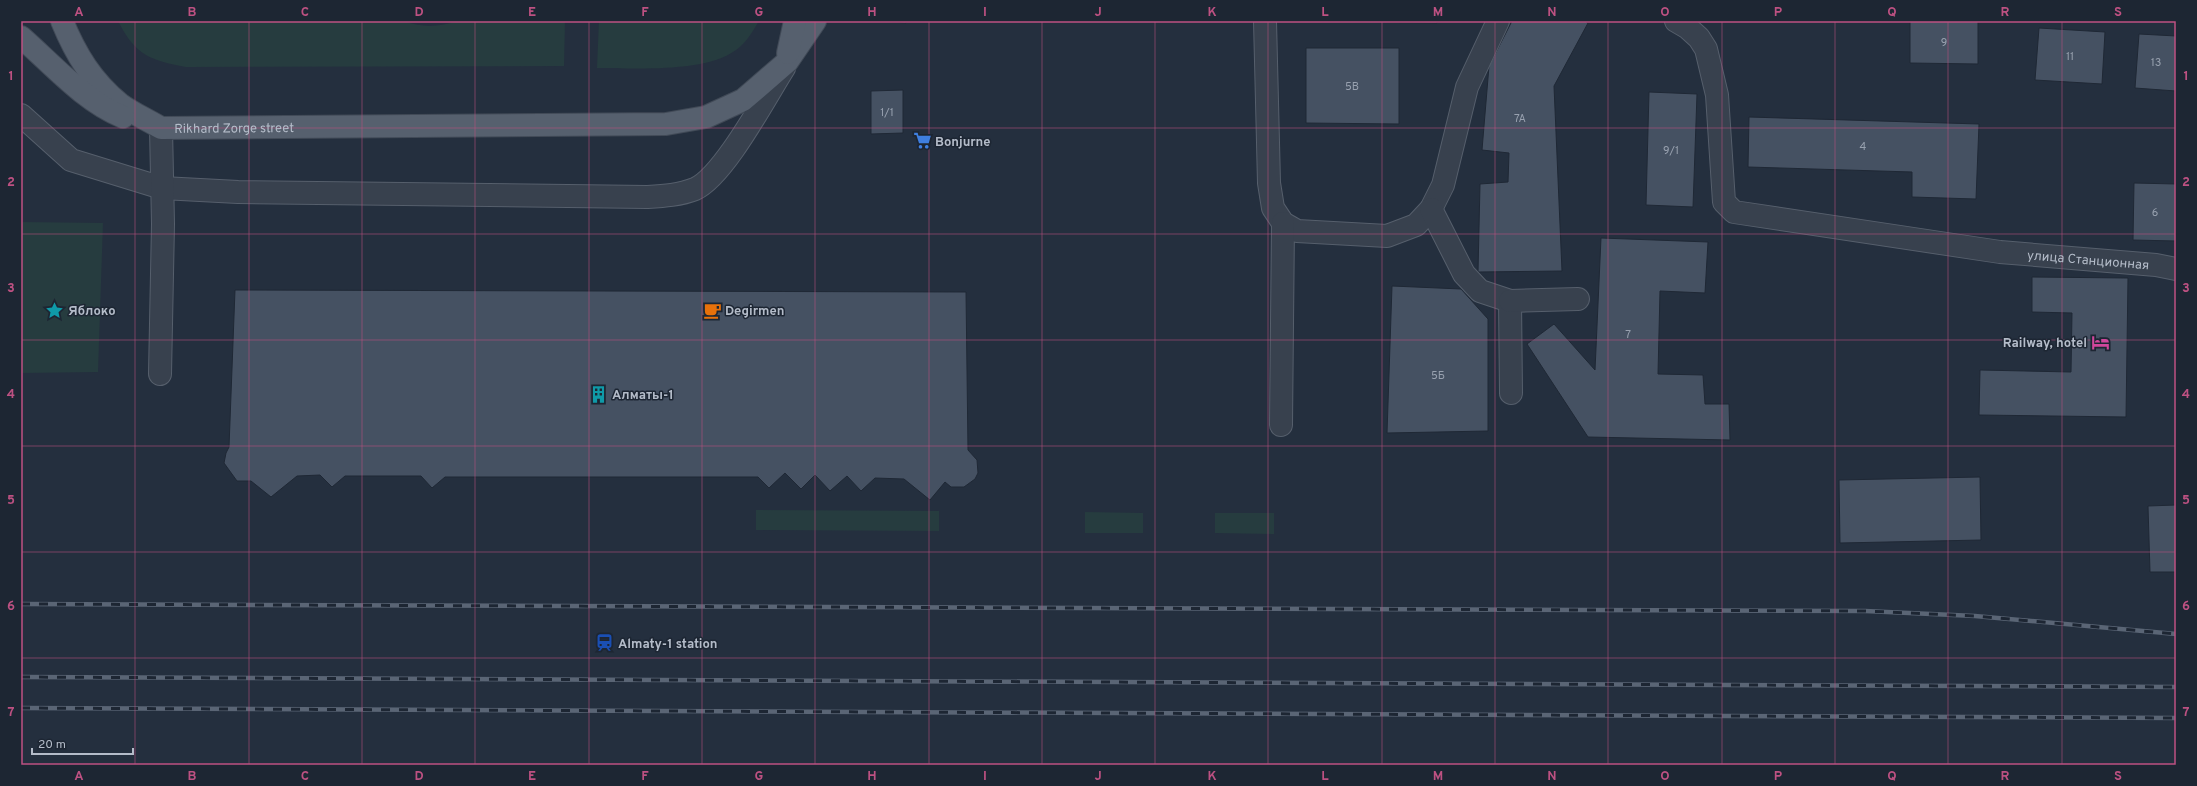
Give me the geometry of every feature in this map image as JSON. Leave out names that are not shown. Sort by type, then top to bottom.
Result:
[{"type":"main road","points":[[62,21],[73,49],[94,80],[121,105],[161,128]]},
{"type":"main road","points":[[787,62],[795,21]]},
{"type":"main road","name":"Rikhard Zorge street","points":[[21,37],[92,100],[109,112],[130,121],[161,128],[666,124],[706,117],[743,100],[787,62],[815,21]]},
{"type":"street","points":[[1265,21],[1269,183],[1273,208],[1283,223],[1297,231],[1387,236],[1416,225],[1431,209],[1443,185],[1467,87],[1498,21]]},
{"type":"street","name":"улица Станционная","points":[[1676,21],[1688,28],[1699,38],[1706,49],[1717,95],[1724,202],[1729,209],[1734,212],[2000,252],[2156,265],[2176,269]]},
{"type":"street","points":[[21,115],[71,160],[162,188],[238,192],[670,196],[696,188],[712,177],[726,160],[787,62]]},
{"type":"street","points":[[160,374],[162,188],[161,128]]},
{"type":"street","points":[[1431,209],[1464,274],[1480,291],[1510,301],[1578,299]]},
{"type":"street","points":[[1281,426],[1283,223]]},
{"type":"street","points":[[1510,301],[1511,393]]},
{"type":"green space","points":[[118,21],[404,21],[418,25],[431,26],[444,25],[458,21],[565,21],[564,66],[186,67],[153,59],[145,54],[131,42]]},
{"type":"green space","points":[[599,21],[759,21],[749,37],[736,50],[707,63],[669,68],[597,68]]},
{"type":"green space","points":[[21,222],[103,223],[98,372],[21,373]]},
{"type":"green space","points":[[756,510],[939,511],[939,531],[756,530]]},
{"type":"green space","points":[[1085,512],[1143,513],[1143,533],[1085,533]]},
{"type":"green space","points":[[1215,513],[1274,513],[1274,534],[1215,533]]},
{"type":"building","points":[[880,21],[906,21],[906,23]]},
{"type":"building","points":[[1283,21],[1437,21],[1437,23]]},
{"type":"building","points":[[1512,21],[1585,21],[1588,23],[1554,86],[1562,271],[1478,272],[1480,184],[1508,182],[1509,153],[1482,150],[1489,66]]},
{"type":"building","points":[[1910,21],[1978,21],[1978,64],[1910,63]]},
{"type":"building","points":[[2039,28],[2105,32],[2102,84],[2035,80]]},
{"type":"building","points":[[2139,34],[2176,36],[2176,91],[2135,88]]},
{"type":"building","points":[[1306,48],[1399,48],[1399,124],[1306,123]]},
{"type":"building","points":[[903,90],[903,133],[871,134],[871,91]]},
{"type":"building","points":[[1649,92],[1697,94],[1693,207],[1646,205]]},
{"type":"building","points":[[1749,117],[1979,124],[1976,199],[1912,197],[1912,172],[1748,167]]},
{"type":"building","points":[[2134,183],[2176,184],[2176,241],[2133,240]]},
{"type":"building","points":[[1601,238],[1708,242],[1705,293],[1660,291],[1658,374],[1703,375],[1705,404],[1729,404],[1730,440],[1588,437],[1527,344],[1554,324],[1595,370]]},
{"type":"building","name":"Railway, hotel","points":[[2032,277],[2128,278],[2126,417],[1979,415],[1980,370],[2071,372],[2072,313],[2032,312]]},
{"type":"building","points":[[1392,286],[1461,289],[1488,319],[1488,431],[1387,433]]},
{"type":"building","name":"Алматы-1","points":[[235,290],[966,292],[968,450],[977,460],[978,473],[975,479],[964,487],[951,487],[945,482],[930,500],[904,479],[875,478],[861,491],[847,476],[830,491],[815,475],[801,489],[785,473],[769,488],[758,477],[445,477],[432,488],[421,476],[345,476],[332,487],[320,475],[297,476],[271,497],[251,481],[237,481],[224,463],[229,447]]},
{"type":"building","points":[[1980,477],[1981,540],[1840,543],[1839,480]]},
{"type":"building","points":[[2176,505],[2176,572],[2150,572],[2148,506]]},
{"type":"railway","points":[[21,604],[1865,611],[1975,616],[2176,634]]},
{"type":"railway","points":[[21,677],[2176,687]]},
{"type":"railway","points":[[21,708],[2176,718]]},
{"type":"place","name":"Bonjurne","points":[[922,141]]},
{"type":"place","name":"Яблоко","points":[[55,310]]},
{"type":"place","name":"Degirmen","points":[[712,310]]},
{"type":"place","name":"Railway, hotel","points":[[2100,342]]},
{"type":"place","name":"Алматы-1","points":[[599,394]]},
{"type":"place","name":"Almaty-1 station","points":[[605,643]]}]
